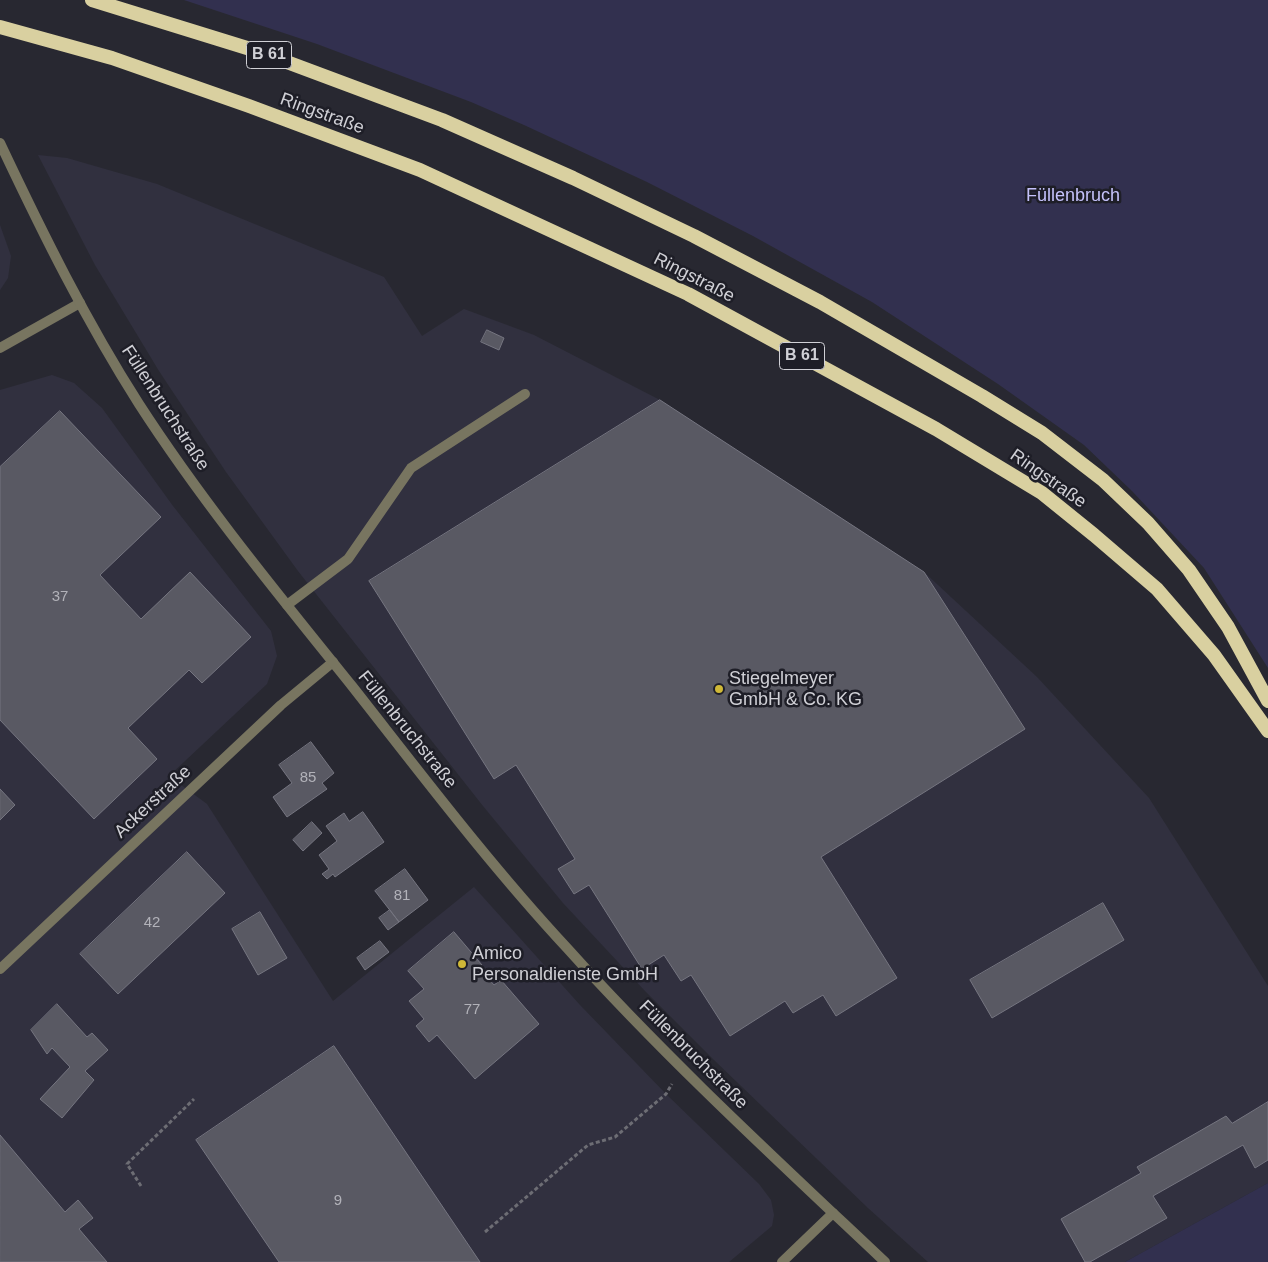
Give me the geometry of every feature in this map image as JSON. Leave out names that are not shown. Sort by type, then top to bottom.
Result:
[{"type":"highway","name":"Ringstraße","points":[[92,0],[260,52],[442,120],[564,174],[694,236],[820,302],[982,396],[1042,433],[1103,480],[1148,523],[1189,570],[1228,627],[1268,702]]},
{"type":"highway","name":"Ringstraße","points":[[0,27],[112,58],[420,170],[688,294],[927,425],[1042,493],[1157,589],[1214,655],[1268,731]]},
{"type":"street","name":"Füllenbruchstraße","points":[[0,143],[38,225],[138,402],[208,504],[332,662],[492,863],[566,948],[680,1068],[885,1262]]},
{"type":"street","points":[[0,348],[80,302]]},
{"type":"street","points":[[287,605],[348,559],[411,468],[524,394]]},
{"type":"street","name":"Ackerstraße","points":[[0,969],[281,704],[332,662]]},
{"type":"street","points":[[782,1262],[833,1213]]},
{"type":"path","points":[[485,1232],[588,1145],[615,1137],[666,1094],[680,1068]]},
{"type":"path","points":[[141,1186],[127,1164],[194,1099]]},
{"type":"shaded area","points":[[38,155],[67,158],[157,184],[384,277],[422,336],[464,309],[534,335],[660,400],[924,572],[1037,677],[1149,798],[1268,986],[1268,1183],[1125,1262],[928,1262],[868,1208],[645,991],[563,903],[483,806],[298,571],[226,472],[159,371],[95,265]]},
{"type":"shaded area","points":[[0,225],[11,256],[8,278],[0,290]]},
{"type":"shaded area","points":[[52,375],[74,383],[102,408],[173,506],[271,631],[277,656],[267,684],[169,776],[207,804],[333,1001],[474,887],[580,1005],[666,1094],[759,1184],[771,1200],[774,1215],[772,1226],[729,1262],[0,1262],[0,390]]},
{"type":"green space","name":"Füllenbruch","points":[[184,0],[1268,0],[1268,668],[1204,568],[1132,491],[1084,445],[998,384],[872,302],[753,236],[647,182],[524,125],[471,102],[317,44]]},
{"type":"green space","points":[[1268,1183],[1268,1262],[1125,1262]]},
{"type":"building","points":[[487,330],[504,338],[499,350],[481,342]]},
{"type":"building","name":"Stiegelmeyer GmbH & Co. KG","points":[[660,400],[924,572],[1025,729],[821,857],[897,978],[836,1016],[823,995],[793,1013],[785,1001],[730,1036],[691,975],[681,981],[664,955],[642,969],[589,885],[574,894],[558,869],[575,859],[516,765],[494,779],[369,581]]},
{"type":"building","points":[[60,411],[161,517],[100,575],[141,619],[190,572],[251,637],[202,683],[189,670],[128,728],[157,759],[94,819],[0,720],[0,467]]},
{"type":"building","points":[[311,742],[334,773],[322,783],[327,789],[287,817],[273,797],[292,783],[279,765]]},
{"type":"building","points":[[0,789],[15,805],[0,820]]},
{"type":"building","points":[[363,812],[384,842],[335,877],[333,874],[327,879],[322,874],[329,869],[319,855],[337,841],[326,826],[344,813],[349,821]]},
{"type":"building","points":[[312,822],[322,833],[303,851],[293,840]]},
{"type":"building","points":[[187,852],[225,893],[118,994],[80,954]]},
{"type":"building","points":[[405,869],[428,900],[399,922],[375,891]]},
{"type":"building","points":[[1103,903],[1124,940],[992,1018],[970,980]]},
{"type":"building","points":[[390,910],[399,922],[388,930],[379,918]]},
{"type":"building","points":[[260,912],[287,958],[258,975],[232,929]]},
{"type":"building","points":[[454,932],[482,965],[479,968],[494,985],[501,980],[539,1024],[475,1079],[437,1035],[429,1042],[416,1026],[424,1019],[409,1001],[424,989],[408,971]]},
{"type":"building","points":[[380,941],[389,952],[365,970],[357,958]]},
{"type":"building","points":[[57,1004],[87,1037],[92,1033],[108,1050],[85,1071],[94,1080],[62,1118],[40,1099],[70,1067],[52,1048],[47,1054],[31,1030]]},
{"type":"building","points":[[334,1046],[480,1262],[279,1262],[196,1140]]},
{"type":"building","points":[[1268,1102],[1268,1160],[1255,1168],[1243,1145],[1153,1196],[1167,1218],[1090,1262],[1085,1262],[1061,1219],[1141,1173],[1137,1167],[1226,1116],[1232,1123]]},
{"type":"building","points":[[0,1135],[65,1212],[78,1200],[93,1218],[79,1229],[107,1262],[0,1262]]},
{"type":"place","name":"Stiegelmeyer GmbH & Co. KG","points":[[719,689]]},
{"type":"place","name":"Amico Personaldienste GmbH","points":[[462,964]]}]
